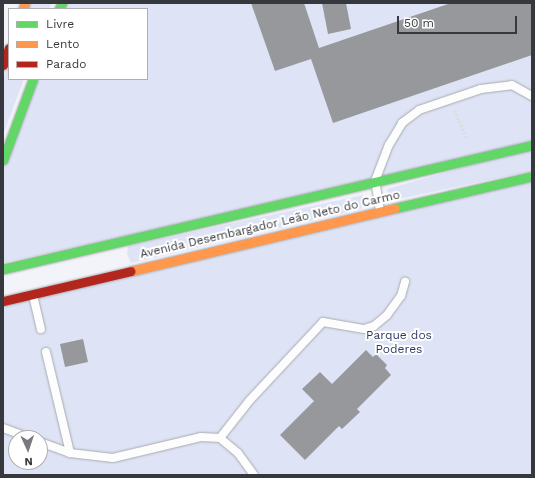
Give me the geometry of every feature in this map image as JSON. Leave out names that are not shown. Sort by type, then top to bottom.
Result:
[{"type":"main road","points":[[3,65],[8,51]]},
{"type":"main road","points":[[3,160],[33,80]]},
{"type":"main road","name":"Avenida Desembargador Leão Neto do Carmo","points":[[3,269],[116,246],[375,181],[532,145]]},
{"type":"main road","name":"Avenida Desembargador Leão Neto do Carmo","points":[[3,301],[121,268],[380,212],[532,176]]},
{"type":"main road","points":[[3,263],[25,264]]},
{"type":"lane","points":[[380,212],[375,181],[388,145],[402,123],[419,110],[481,89],[512,85],[532,96]]},
{"type":"lane","points":[[220,438],[250,400],[323,322],[364,329],[374,326],[387,315],[401,296],[406,282]]},
{"type":"lane","points":[[32,293],[41,329]]},
{"type":"lane","points":[[46,352],[70,453]]},
{"type":"lane","points":[[48,445],[70,453],[112,458],[201,437],[220,438],[238,453],[254,475]]},
{"type":"green space","points":[[30,3],[52,3],[50,8],[28,8]]},
{"type":"green space","points":[[62,3],[532,3],[532,145],[3,263],[3,160],[33,80],[148,80],[148,8],[60,8]]},
{"type":"green space","points":[[8,64],[8,80],[24,80],[3,135],[3,78]]},
{"type":"green space","points":[[532,148],[532,171],[394,200],[389,197],[387,189]]},
{"type":"green space","name":"Parque dos Poderes","points":[[532,176],[532,475],[3,475],[3,301]]},
{"type":"green space","points":[[363,195],[361,209],[131,263],[127,254],[128,246]]},
{"type":"building","points":[[251,3],[304,3],[319,48],[451,3],[532,3],[532,55],[333,123],[311,59],[275,71]]},
{"type":"building","points":[[322,3],[346,3],[351,29],[328,34]]},
{"type":"building","points":[[83,339],[88,362],[65,367],[60,344]]},
{"type":"building","points":[[366,350],[373,357],[376,354],[387,365],[385,368],[391,375],[357,409],[360,412],[342,429],[339,426],[305,460],[280,435],[314,401],[302,389],[320,372],[332,384]]},
{"type":"traffic: fast","points":[[60,8],[62,3]]},
{"type":"traffic: fast","points":[[3,160],[33,80]]},
{"type":"traffic: fast","points":[[3,269],[532,145]]},
{"type":"traffic: fast","points":[[395,208],[532,176]]},
{"type":"traffic: slow","points":[[23,8],[25,3]]},
{"type":"traffic: slow","points":[[131,271],[395,208]]},
{"type":"traffic: jam","points":[[3,65],[8,51]]},
{"type":"traffic: jam","points":[[3,301],[131,271]]}]
